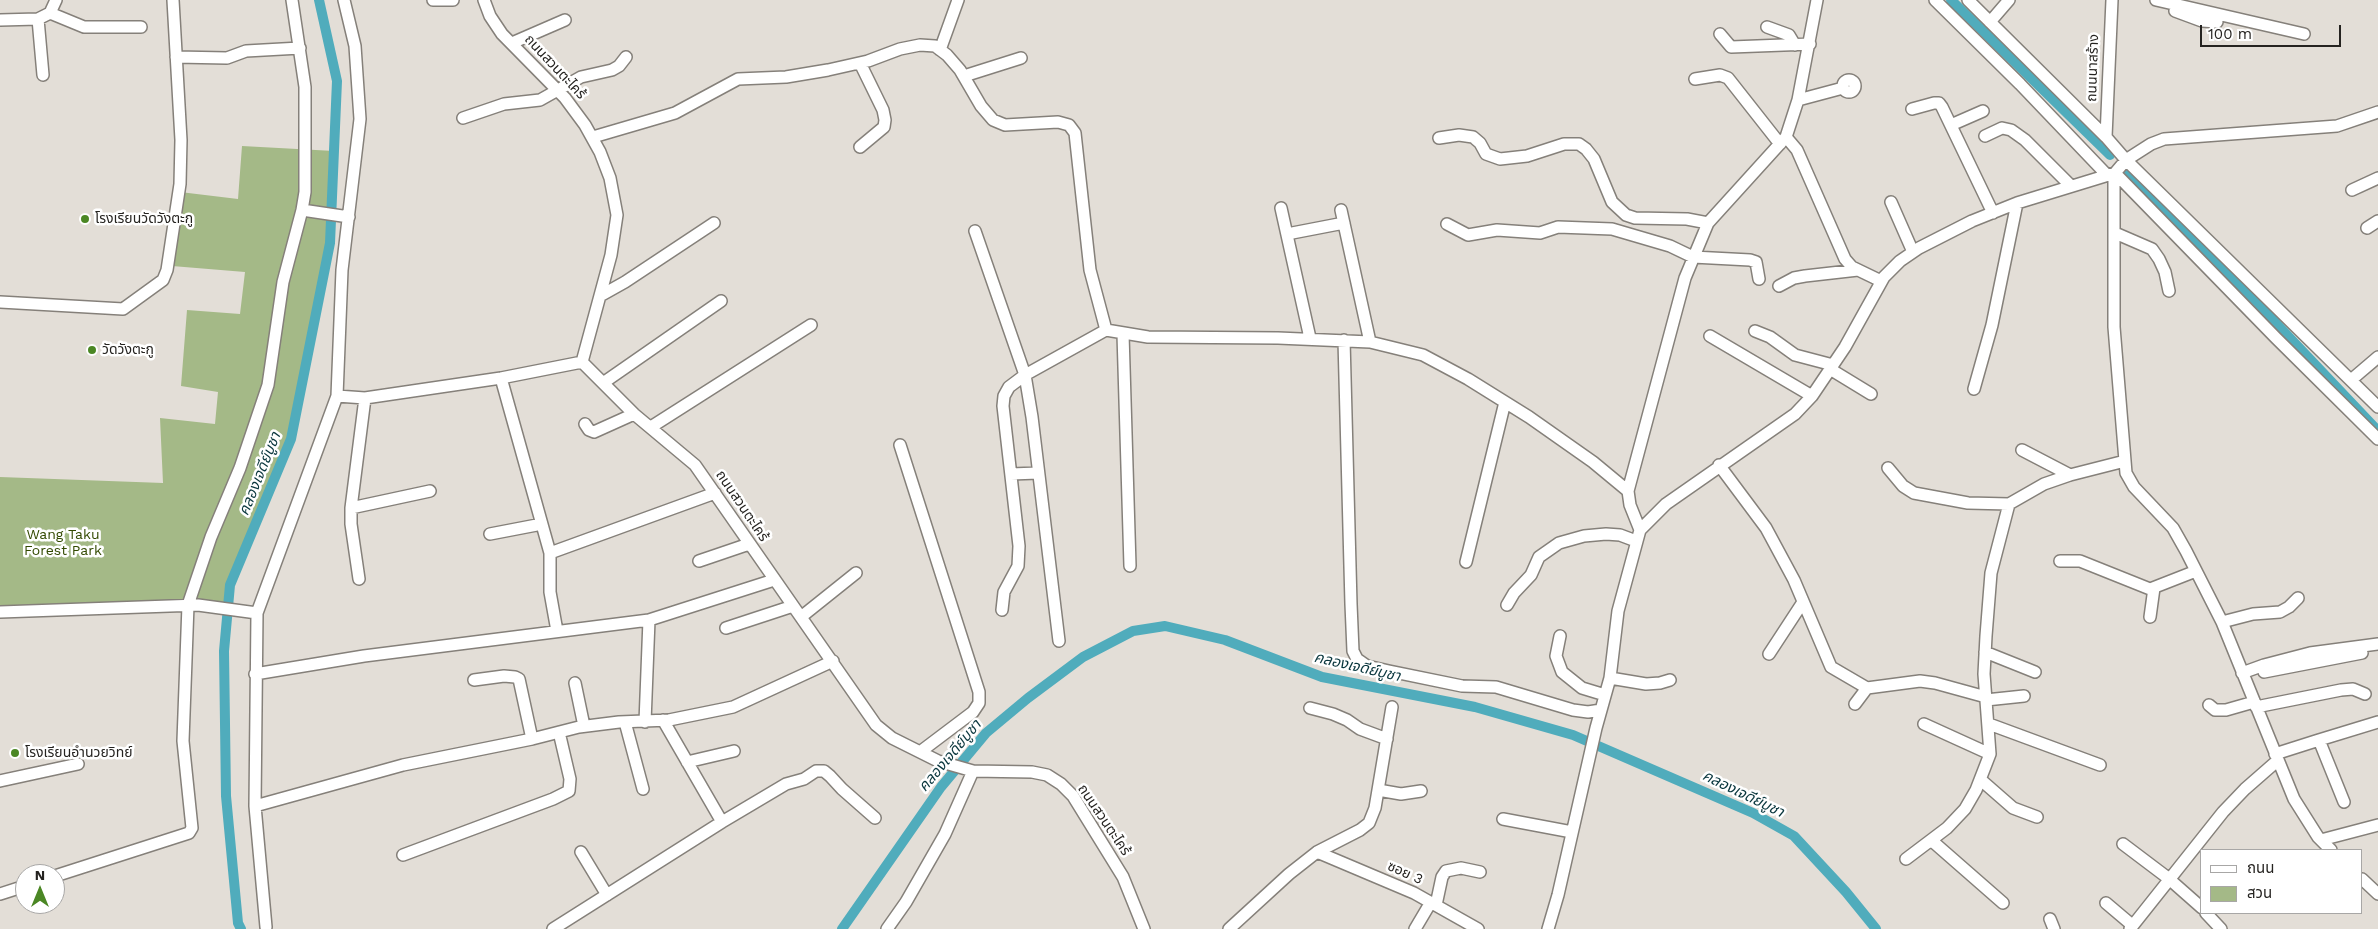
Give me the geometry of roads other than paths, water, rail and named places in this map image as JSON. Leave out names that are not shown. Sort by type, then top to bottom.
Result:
[{"type":"street","points":[[0,20],[38,19],[50,13],[56,0]]},
{"type":"street","points":[[0,302],[123,308],[163,280],[167,270],[180,184],[173,0]]},
{"type":"street","points":[[65,873],[191,831],[183,741],[193,605],[211,537],[240,468],[268,386],[283,282],[302,210],[306,126],[305,87],[292,0]]},
{"type":"street","points":[[266,927],[255,806],[255,674],[251,613],[267,592],[337,396],[340,303],[346,216],[360,119],[355,46],[344,0]]},
{"type":"street","points":[[433,0],[453,0]]},
{"type":"street","name":"ถนนสวนตะไคร้","points":[[484,0],[490,16],[512,43],[558,90],[592,138],[610,178],[617,215],[611,255],[582,362],[634,414],[695,465],[876,725],[892,738],[938,761],[968,770],[1007,770],[1047,775],[1073,796],[1123,877],[1144,929]]},
{"type":"street","points":[[940,50],[958,0]]},
{"type":"street","points":[[1640,530],[1630,505],[1628,491],[1677,304],[1693,257],[1708,223],[1783,140],[1798,100],[1817,0]]},
{"type":"street","points":[[1935,0],[2378,439]]},
{"type":"street","points":[[1968,0],[2106,137],[2126,160],[2356,377],[2377,403]]},
{"type":"street","points":[[1990,22],[2009,0]]},
{"type":"street","name":"ถนนนาสร้าง","points":[[2106,137],[2112,0]]},
{"type":"street","points":[[2156,0],[2169,10],[2194,19],[2217,22]]},
{"type":"street","points":[[2156,0],[2304,34]]},
{"type":"street","points":[[50,13],[84,27],[141,27]]},
{"type":"street","points":[[38,19],[43,75]]},
{"type":"street","points":[[512,43],[565,20]]},
{"type":"street","points":[[1767,27],[1789,35],[1795,45]]},
{"type":"street","points":[[1720,34],[1731,46],[1810,44]]},
{"type":"street","points":[[592,138],[675,112],[738,79],[786,77],[860,63],[900,48],[920,45],[935,46],[947,55],[964,76],[981,106],[993,120],[1005,125],[1058,122],[1069,125],[1075,133],[1090,270],[1106,330]]},
{"type":"street","points":[[176,57],[227,58],[246,52],[300,48]]},
{"type":"street","points":[[463,118],[504,104],[540,100],[581,77],[612,70],[619,66],[626,57]]},
{"type":"street","points":[[964,76],[1021,58]]},
{"type":"street","points":[[860,63],[883,110],[885,120],[884,128],[860,147]]},
{"type":"street","points":[[1695,79],[1720,75],[1728,78],[1783,140],[1797,150],[1845,259],[1858,270],[1882,281]]},
{"type":"street","points":[[1798,100],[1843,88]]},
{"type":"street","points":[[1912,109],[1939,103],[1993,213]]},
{"type":"street","points":[[1951,125],[1983,110]]},
{"type":"street","points":[[1548,929],[1558,895],[1596,728],[1610,678],[1618,611],[1640,530],[1666,504],[1719,465],[1795,414],[1812,396],[1832,367],[1882,281],[1900,261],[1913,252],[1972,221],[2017,203],[2111,174],[2126,160],[2151,144],[2164,140],[2336,126],[2378,112]]},
{"type":"street","points":[[1985,136],[2002,128],[2011,130],[2025,140],[2072,186]]},
{"type":"street","points":[[1440,138],[1459,135],[1473,137],[1480,143],[1486,154],[1500,159],[1526,156],[1564,144],[1579,144],[1594,159],[1612,202],[1626,215],[1635,218],[1687,219],[1708,223]]},
{"type":"street","points":[[2111,174],[2114,181],[2114,327],[2126,474],[2134,487],[2173,528],[2222,622],[2294,799],[2321,840],[2330,849]]},
{"type":"street","points":[[2352,190],[2378,178]]},
{"type":"street","points":[[1891,202],[1913,252]]},
{"type":"street","points":[[1974,389],[1992,325],[2017,203]]},
{"type":"street","points":[[1281,208],[1310,338]]},
{"type":"street","points":[[302,210],[346,216]]},
{"type":"street","points":[[1341,210],[1370,342]]},
{"type":"street","points":[[2367,228],[2378,221]]},
{"type":"street","points":[[600,296],[625,282],[714,223]]},
{"type":"street","points":[[1287,234],[1344,223]]},
{"type":"street","points":[[1447,224],[1468,235],[1498,230],[1540,233],[1558,226],[1612,228],[1670,246],[1693,257],[1750,260],[1756,262],[1760,279]]},
{"type":"street","points":[[975,230],[1025,375],[1058,641]]},
{"type":"street","points":[[2114,233],[2152,249],[2165,272],[2169,291]]},
{"type":"street","points":[[1779,286],[1794,278],[1858,270]]},
{"type":"street","points":[[603,383],[721,301]]},
{"type":"street","points":[[651,427],[811,325]]},
{"type":"street","points":[[1002,610],[1004,592],[1018,566],[1019,546],[1003,406],[1004,396],[1009,387],[1025,375],[1106,330],[1148,337],[1310,338],[1370,342],[1423,355],[1505,402],[1594,462],[1628,491]]},
{"type":"street","points":[[1755,332],[1770,337],[1795,355],[1832,367],[1870,394]]},
{"type":"street","points":[[1123,334],[1130,566]]},
{"type":"street","points":[[1710,336],[1812,396]]},
{"type":"street","points":[[1344,340],[1353,651],[1358,659],[1367,666],[1388,671],[1462,686],[1496,687],[1573,710],[1588,712],[1601,710]]},
{"type":"street","points":[[2356,377],[2376,359]]},
{"type":"street","points":[[337,396],[365,398],[501,378],[582,362]]},
{"type":"street","points":[[501,378],[550,553],[550,592],[557,632]]},
{"type":"street","points":[[359,579],[351,524],[351,508],[365,398]]},
{"type":"street","points":[[1466,562],[1505,402]]},
{"type":"street","points":[[585,424],[589,430],[594,432],[634,414]]},
{"type":"street","points":[[900,445],[979,692],[979,703],[974,712],[920,752]]},
{"type":"street","points":[[2022,450],[2070,475]]},
{"type":"street","points":[[1888,468],[1903,486],[1914,493],[1968,503],[2008,504],[2044,484],[2070,475],[2125,461]]},
{"type":"street","points":[[1719,465],[1766,528],[1794,580],[1831,667],[1868,688],[1920,681],[1935,683],[1986,698],[2024,696]]},
{"type":"street","points":[[1011,474],[1038,473]]},
{"type":"street","points":[[351,508],[430,491]]},
{"type":"street","points":[[550,553],[715,493]]},
{"type":"street","points":[[1906,859],[1947,828],[1965,809],[1981,780],[1990,754],[1985,652],[1991,573],[2008,504]]},
{"type":"street","points":[[490,534],[542,524]]},
{"type":"street","points":[[1507,605],[1514,593],[1531,574],[1539,557],[1559,543],[1584,536],[1606,534],[1620,535],[1636,541]]},
{"type":"street","points":[[699,561],[749,544]]},
{"type":"street","points":[[2060,561],[2080,561],[2144,588],[2154,588],[2196,571]]},
{"type":"street","points":[[801,617],[856,573]]},
{"type":"street","points":[[255,674],[364,656],[649,620],[774,580]]},
{"type":"street","points":[[2150,616],[2154,588]]},
{"type":"street","points":[[2222,622],[2253,614],[2280,612],[2289,607],[2298,598]]},
{"type":"street","points":[[1769,654],[1803,602]]},
{"type":"street","points":[[0,612],[193,605],[251,613]]},
{"type":"street","points":[[726,628],[793,606]]},
{"type":"street","points":[[645,722],[649,620]]},
{"type":"street","points":[[1560,636],[1556,656],[1562,672],[1582,688],[1605,695]]},
{"type":"street","points":[[2243,676],[2264,664],[2310,653],[2378,644]]},
{"type":"street","points":[[2243,676],[2378,650]]},
{"type":"street","points":[[1985,652],[2035,672]]},
{"type":"street","points":[[255,806],[403,765],[532,739],[584,726],[690,717],[733,707],[833,661]]},
{"type":"street","points":[[474,680],[504,676],[515,677],[519,680],[532,739]]},
{"type":"street","points":[[1610,678],[1646,684],[1660,684],[1670,680]]},
{"type":"street","points":[[575,683],[584,726]]},
{"type":"street","points":[[1856,704],[1868,688]]},
{"type":"street","points":[[2209,705],[2214,710],[2226,710],[2341,690],[2353,689],[2365,694]]},
{"type":"street","points":[[1310,708],[1333,714],[1360,729],[1387,739]]},
{"type":"street","points":[[1229,929],[1289,874],[1317,852],[1360,830],[1369,822],[1378,790],[1392,708]]},
{"type":"street","points":[[663,720],[722,822]]},
{"type":"street","points":[[625,722],[643,789]]},
{"type":"street","points":[[2106,903],[2131,927],[2168,878],[2224,812],[2276,758],[2319,740],[2378,722]]},
{"type":"street","points":[[1924,724],[1990,754]]},
{"type":"street","points":[[1989,724],[2100,765]]},
{"type":"street","points":[[403,855],[553,800],[569,791],[570,779],[559,732]]},
{"type":"street","points":[[2319,740],[2344,802]]},
{"type":"street","points":[[688,762],[734,751]]},
{"type":"street","points":[[0,781],[78,764]]},
{"type":"street","points":[[887,929],[906,902],[945,834],[968,770]]},
{"type":"street","points":[[553,929],[722,822],[786,784],[804,779],[816,771],[824,772],[830,776],[875,818]]},
{"type":"street","points":[[1981,780],[2013,808],[2036,817]]},
{"type":"street","points":[[1378,790],[1401,794],[1421,791]]},
{"type":"street","points":[[1503,819],[1572,832]]},
{"type":"street","points":[[2321,840],[2378,825]]},
{"type":"street","points":[[1931,840],[2003,903]]},
{"type":"street","points":[[2123,844],[2168,878],[2200,906]]},
{"type":"street","points":[[581,852],[607,895]]},
{"type":"street","name":"ซอย 3","points":[[1317,852],[1433,903],[1478,929]]},
{"type":"street","points":[[1415,929],[1433,903],[1446,871],[1461,868],[1480,872]]},
{"type":"street","points":[[2363,880],[2378,894]]},
{"type":"street","points":[[0,894],[15,889]]},
{"type":"street","points":[[2207,914],[2221,929]]},
{"type":"waterway","name":"คลองเจดีย์บูชา","points":[[241,929],[238,923],[226,796],[224,651],[230,585],[291,439],[330,243],[337,81],[319,0]]},
{"type":"waterway","points":[[1951,0],[2110,155]]},
{"type":"waterway","points":[[2128,172],[2213,257],[2378,431]]},
{"type":"waterway","name":"คลองเจดีย์บูชา","points":[[842,929],[941,787],[986,733],[1028,698],[1083,657],[1133,631],[1165,626],[1225,640],[1322,677],[1475,707],[1573,735],[1753,813],[1794,836],[1846,892],[1876,929]]},
{"type":"place","name":"โรงเรียนวัดวังตะกู","points":[[85,219]]},
{"type":"place","name":"วัดวังตะกู","points":[[92,350]]},
{"type":"place","name":"โรงเรียนอำนวยวิทย์","points":[[15,753]]},
{"type":"park label","name":"Wang Taku Forest Park","points":[[63,544]]}]
